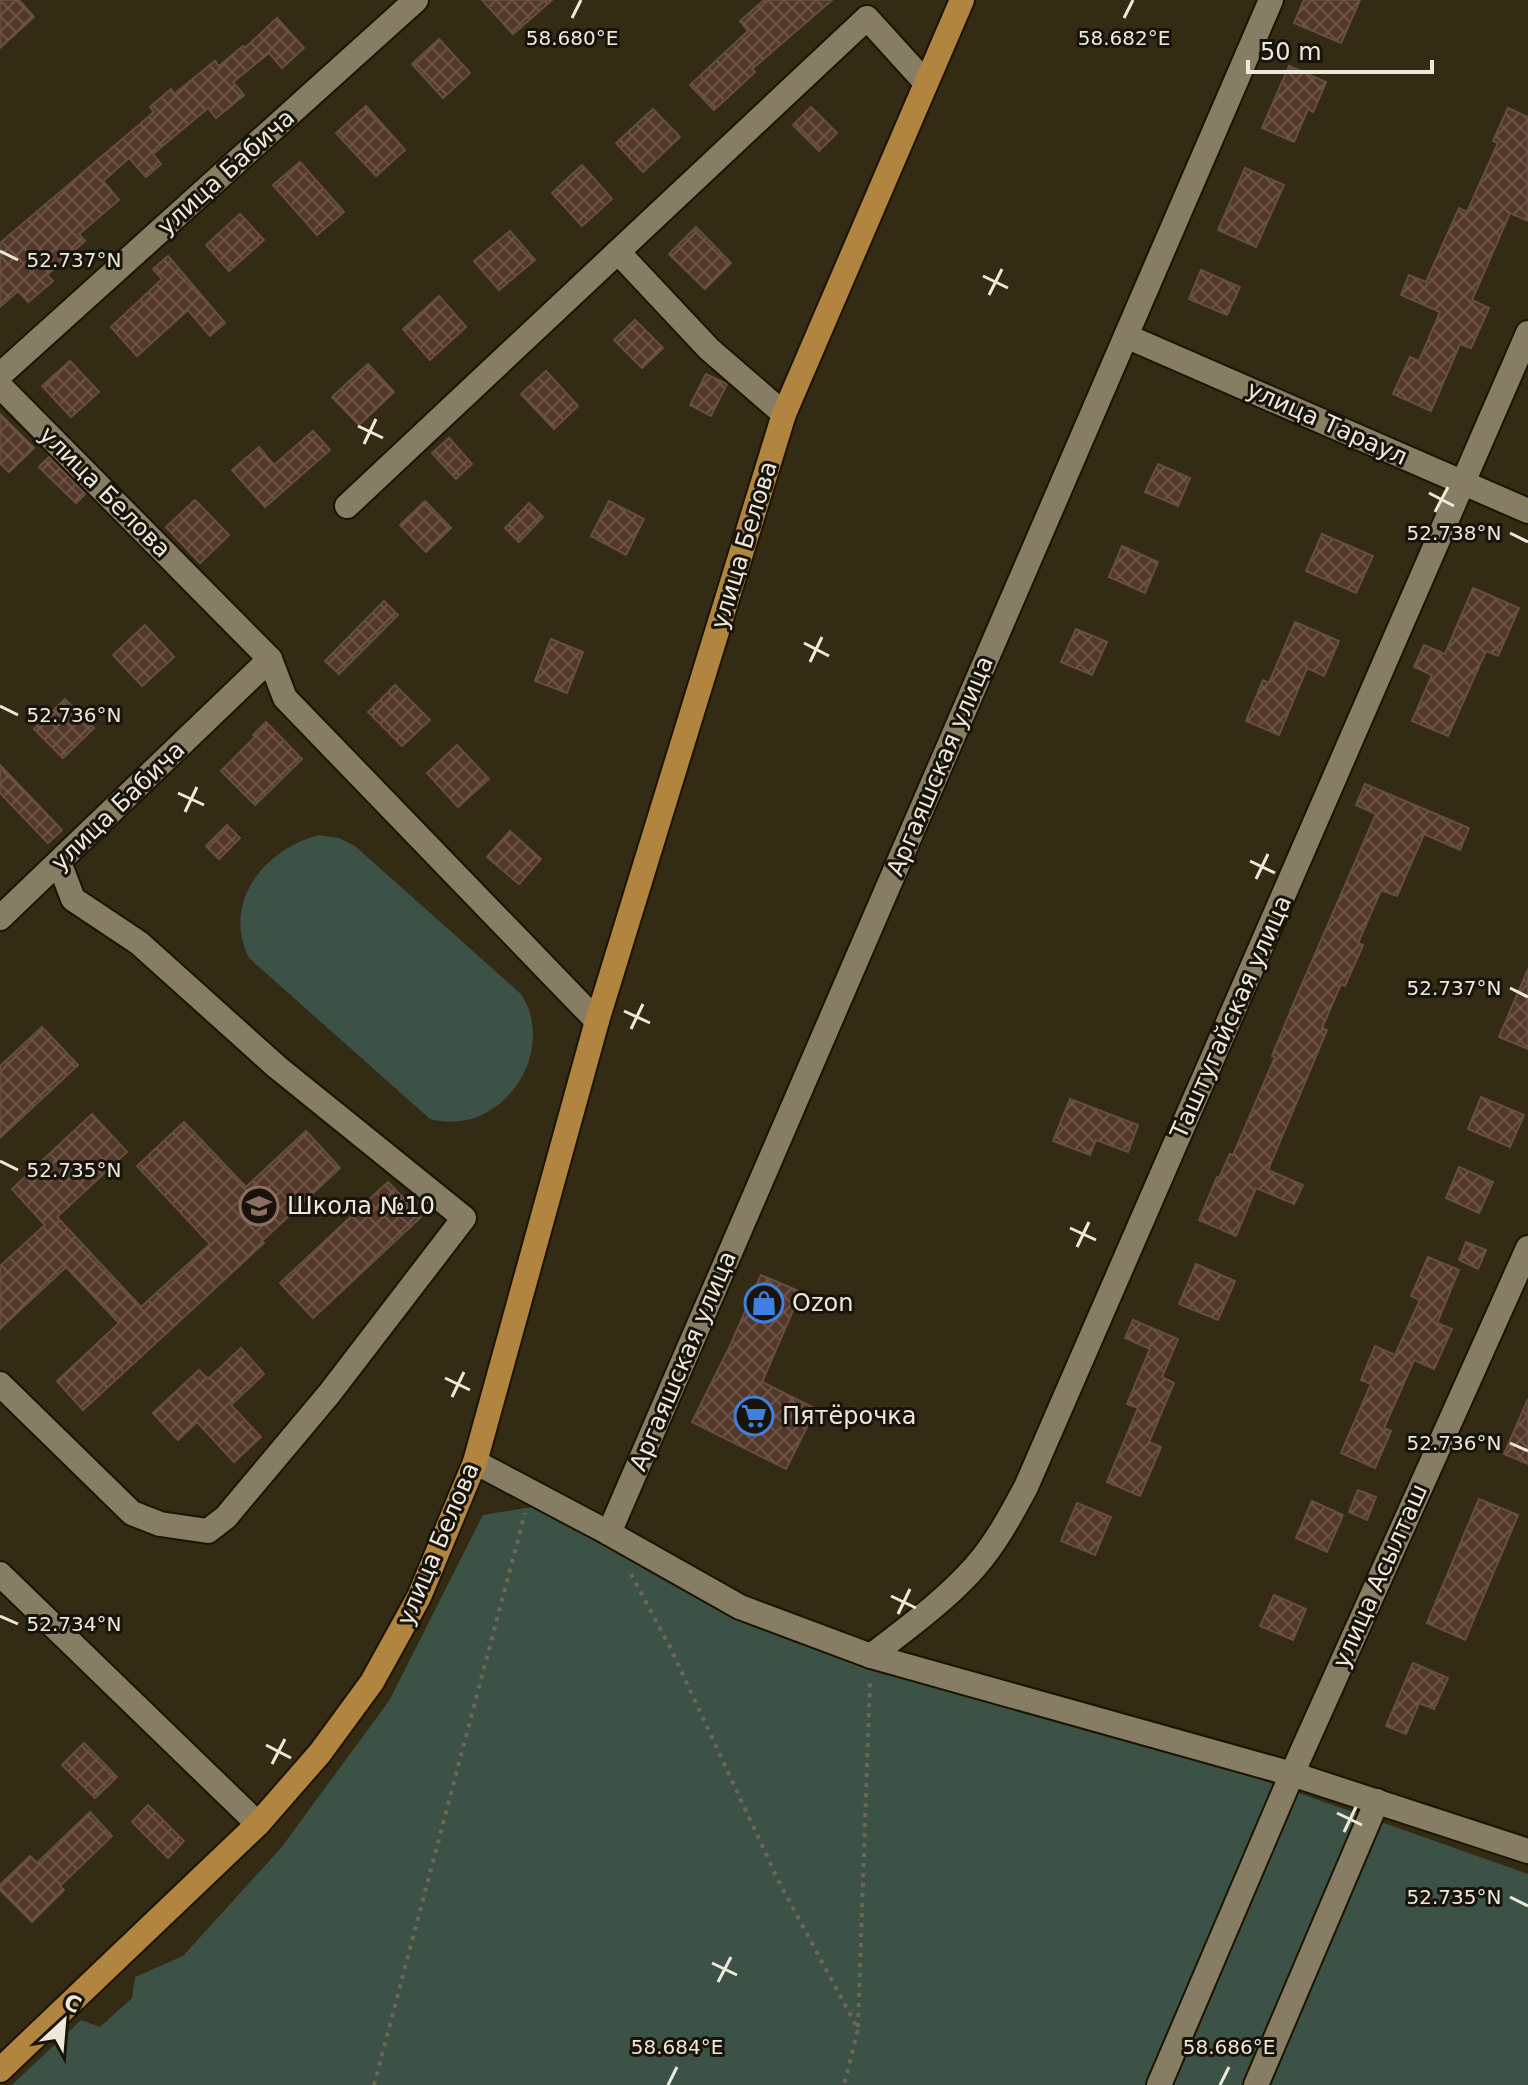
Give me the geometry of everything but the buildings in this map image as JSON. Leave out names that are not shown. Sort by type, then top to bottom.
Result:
[{"type":"main road","name":"улица Белова","points":[[0,2070],[258,1824],[320,1753],[372,1682],[419,1597],[475,1462],[597,1021],[784,414],[962,0]]},
{"type":"street","name":"улица Бабича","points":[[0,375],[416,0]]},
{"type":"street","name":"Аргаяшская улица","points":[[609,1533],[1271,0]]},
{"type":"street","points":[[347,506],[867,18],[925,82]]},
{"type":"street","points":[[618,252],[709,349],[784,414]]},
{"type":"street","name":"Таштугайская улица","points":[[871,1656],[937,1604],[976,1566],[1003,1529],[1026,1487],[1528,333]]},
{"type":"street","name":"улица Тараул","points":[[1126,336],[1528,511]]},
{"type":"street","name":"улица Белова","points":[[0,386],[270,659],[285,698],[597,1021]]},
{"type":"street","name":"улица Бабича","points":[[0,918],[270,659]]},
{"type":"street","points":[[0,1384],[132,1513],[160,1524],[208,1531],[226,1517],[329,1394],[464,1218],[277,1067],[139,943],[73,899],[59,862]]},
{"type":"street","name":"улица Асылташ","points":[[1159,2085],[1292,1774],[1528,1248]]},
{"type":"street","points":[[475,1462],[740,1607],[871,1656],[1292,1774],[1528,1851]]},
{"type":"street","points":[[4,1587],[258,1824]]},
{"type":"street","points":[[1256,2085],[1377,1801]]},
{"type":"path","points":[[374,2085],[530,1491]]},
{"type":"path","points":[[630,1571],[670,1647],[779,1882],[858,2029]]},
{"type":"path","points":[[844,2085],[858,2029],[871,1656]]},
{"type":"green space","points":[[319,835],[339,838],[355,846],[522,995],[531,1019],[533,1043],[527,1066],[515,1087],[499,1104],[479,1116],[455,1122],[430,1119],[249,958],[242,937],[241,917],[253,881],[281,852]]},
{"type":"green space","points":[[538,1506],[757,1601],[1528,1874],[1528,2085],[12,2085],[81,2020],[100,2027],[132,1998],[135,1977],[183,1956],[281,1848],[389,1701],[483,1515]]},
{"type":"place","name":"Школа №10","points":[[259,1206]]},
{"type":"place","name":"Ozon","points":[[764,1303]]},
{"type":"place","name":"Пятёрочка","points":[[754,1416]]}]
